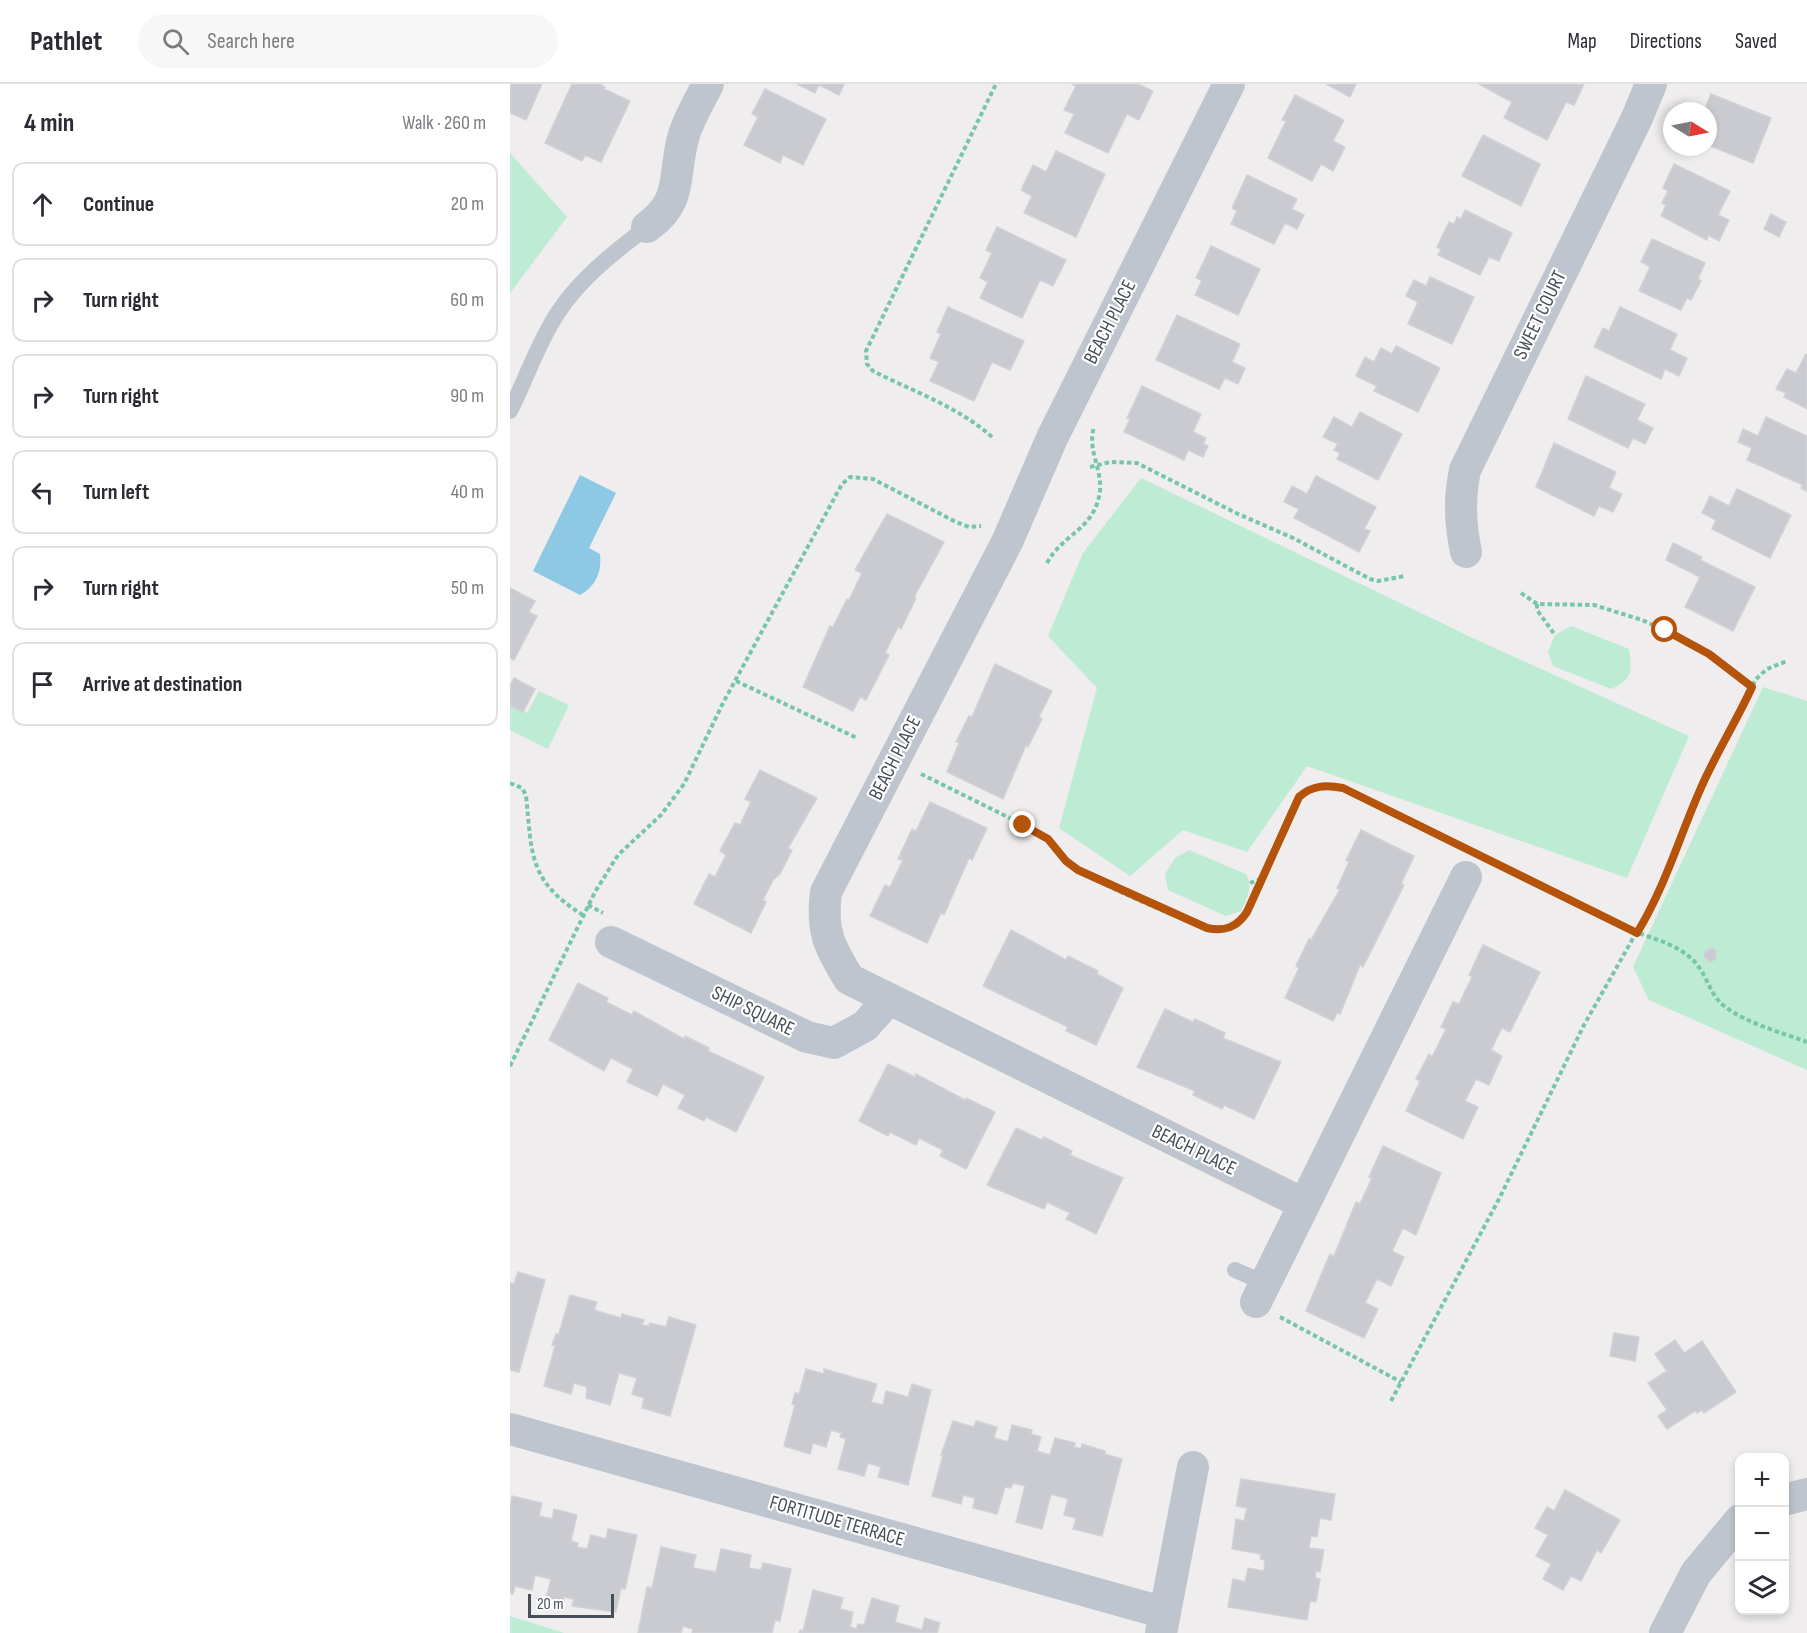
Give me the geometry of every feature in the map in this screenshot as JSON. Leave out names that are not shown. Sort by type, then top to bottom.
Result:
[{"type":"street","points":[[647,226],[666,211],[674,196],[684,134],[708,84]]},
{"type":"street","name":"BEACH PLACE","points":[[1229,84],[1052,438],[1008,540],[826,892],[822,919],[833,953],[849,980],[1304,1204]]},
{"type":"street","name":"SWEET COURT","points":[[1466,552],[1460,522],[1461,490],[1465,470],[1637,118],[1650,84]]},
{"type":"street","points":[[1265,1300],[1304,1204],[1468,863]]},
{"type":"street","name":"SHIP SQUARE","points":[[609,929],[807,1037],[834,1043],[866,1026],[888,1001]]},
{"type":"street","name":"FORTITUDE TERRACE","points":[[510,1429],[1163,1623],[1193,1467]]},
{"type":"street","points":[[1789,1499],[1807,1494]]},
{"type":"street","points":[[1665,1633],[1696,1573],[1735,1526]]},
{"type":"lane","points":[[510,411],[555,318],[570,296],[605,260],[647,226]]},
{"type":"lane","points":[[1235,1270],[1265,1300]]},
{"type":"path","points":[[992,437],[982,427],[873,371],[867,364],[866,351],[996,84]]},
{"type":"path","points":[[1047,563],[1053,550],[1082,528],[1091,516],[1100,490],[1093,466],[1090,439],[1094,427]]},
{"type":"path","points":[[1093,466],[1122,461],[1137,463],[1236,513],[1293,538],[1370,579],[1378,581],[1405,576]]},
{"type":"path","points":[[510,1066],[588,905],[618,855],[674,800],[822,517],[842,484],[850,477],[873,479],[956,522],[969,527],[981,526]]},
{"type":"path","points":[[1521,592],[1537,604],[1594,605],[1642,620],[1689,641],[1752,687]]},
{"type":"path","points":[[1537,604],[1537,610],[1555,635]]},
{"type":"path","points":[[1391,1401],[1499,1198],[1584,1025],[1637,933],[1675,858],[1691,810],[1716,755],[1752,687],[1767,669],[1787,661]]},
{"type":"path","points":[[736,681],[857,738]]},
{"type":"path","points":[[914,770],[1038,832],[1048,839],[1066,861],[1098,881],[1207,928],[1221,929],[1236,925],[1247,912],[1299,797],[1307,789],[1321,786],[1343,788],[1468,863]]},
{"type":"path","points":[[510,783],[522,788],[526,795],[534,866],[540,878],[559,898],[583,915]]},
{"type":"path","points":[[1491,860],[1637,933],[1654,937],[1698,965],[1710,990],[1725,1007],[1807,1042]]},
{"type":"path","points":[[1250,883],[1263,878]]},
{"type":"path","points":[[588,905],[609,929]]},
{"type":"path","points":[[1265,1300],[1401,1383]]},
{"type":"green space","points":[[510,153],[567,217],[510,293]]},
{"type":"green space","points":[[1141,478],[1479,641],[1689,736],[1627,878],[1307,766],[1247,852],[1183,830],[1130,876],[1059,828],[1097,688],[1048,636],[1083,553]]},
{"type":"green space","points":[[1571,626],[1629,649],[1631,663],[1629,674],[1624,682],[1611,689],[1553,666],[1548,652],[1555,635]]},
{"type":"green space","points":[[1763,687],[1807,701],[1807,1070],[1649,1000],[1633,967]]},
{"type":"green space","points":[[539,691],[569,705],[548,749],[510,730],[510,704],[527,713]]},
{"type":"green space","points":[[1189,850],[1246,874],[1249,888],[1241,911],[1226,916],[1168,890],[1165,874],[1175,858]]},
{"type":"green space","points":[[510,1616],[564,1633],[510,1633]]},
{"type":"water","points":[[580,475],[616,493],[589,548],[600,554],[599,573],[594,583],[580,595],[533,571]]},
{"type":"building","points":[[510,84],[542,84],[526,120],[510,113]]},
{"type":"building","points":[[572,84],[600,84],[605,87],[604,89],[630,101],[601,162],[585,155],[582,161],[545,143]]},
{"type":"building","points":[[797,84],[844,84],[839,95],[819,85],[815,93]]},
{"type":"building","points":[[1072,84],[1138,84],[1153,91],[1139,120],[1127,114],[1108,153],[1065,133],[1074,114],[1064,110],[1076,86]]},
{"type":"building","points":[[1326,84],[1356,84],[1350,97]]},
{"type":"building","points":[[1479,84],[1584,84],[1574,105],[1566,102],[1547,140],[1504,118],[1512,102]]},
{"type":"building","points":[[765,89],[826,119],[803,165],[783,155],[780,163],[744,145],[758,117],[752,114]]},
{"type":"building","points":[[1711,94],[1771,118],[1753,163],[1717,149],[1717,102],[1708,102]]},
{"type":"building","points":[[1295,95],[1344,120],[1333,141],[1345,147],[1333,171],[1321,164],[1312,181],[1268,158],[1286,121],[1282,120]]},
{"type":"building","points":[[1483,135],[1540,164],[1521,206],[1462,176]]},
{"type":"building","points":[[1056,151],[1105,174],[1076,237],[1024,213],[1032,196],[1021,190],[1033,165],[1046,172]]},
{"type":"building","points":[[1674,164],[1730,191],[1718,215],[1729,220],[1719,241],[1708,235],[1707,240],[1661,216],[1666,205],[1662,203],[1668,191],[1663,188]]},
{"type":"building","points":[[1247,175],[1297,199],[1292,209],[1304,215],[1297,229],[1285,223],[1274,244],[1231,224],[1237,211],[1232,208]]},
{"type":"building","points":[[1465,210],[1512,233],[1499,261],[1489,257],[1480,275],[1438,255],[1441,249],[1437,247],[1449,222],[1454,224],[1457,217],[1461,219]]},
{"type":"building","points":[[1771,214],[1786,222],[1779,237],[1764,229]]},
{"type":"building","points":[[997,227],[1066,260],[1053,286],[1040,280],[1022,318],[980,298],[988,282],[980,278],[992,253],[986,250]]},
{"type":"building","points":[[1652,239],[1705,263],[1698,279],[1701,281],[1691,300],[1687,298],[1681,310],[1639,291],[1650,267],[1641,262]]},
{"type":"building","points":[[1211,246],[1260,269],[1238,315],[1195,295],[1202,280],[1196,278]]},
{"type":"building","points":[[1430,277],[1474,297],[1452,344],[1408,324],[1418,302],[1406,296],[1414,280],[1426,286]]},
{"type":"building","points":[[948,307],[1024,341],[1010,370],[992,362],[974,401],[930,381],[939,362],[930,358],[941,334],[937,332]]},
{"type":"building","points":[[1620,307],[1677,334],[1670,350],[1687,358],[1679,376],[1665,369],[1661,379],[1594,347],[1603,328],[1609,331]]},
{"type":"building","points":[[1177,315],[1240,344],[1232,362],[1245,368],[1238,384],[1225,378],[1219,389],[1156,360]]},
{"type":"building","points":[[1396,346],[1440,368],[1418,412],[1374,391],[1377,386],[1356,376],[1365,357],[1374,362],[1381,348],[1392,354]]},
{"type":"building","points":[[1806,354],[1807,409],[1784,397],[1786,393],[1776,389],[1787,369],[1796,373]]},
{"type":"building","points":[[1586,376],[1645,404],[1637,420],[1653,428],[1645,444],[1633,438],[1628,448],[1568,419]]},
{"type":"building","points":[[1142,386],[1201,414],[1193,432],[1206,438],[1203,444],[1208,446],[1203,457],[1188,450],[1184,460],[1124,432],[1130,419],[1127,418]]},
{"type":"building","points":[[1360,412],[1402,434],[1378,480],[1337,459],[1340,453],[1334,450],[1338,444],[1323,437],[1334,417],[1352,427]]},
{"type":"building","points":[[1766,417],[1807,436],[1806,491],[1801,488],[1803,485],[1747,460],[1752,448],[1738,442],[1743,429],[1758,436]]},
{"type":"building","points":[[1554,443],[1616,472],[1609,488],[1622,494],[1613,512],[1599,506],[1594,516],[1536,487]]},
{"type":"building","points":[[1316,476],[1376,507],[1364,529],[1370,531],[1359,552],[1294,518],[1299,509],[1284,502],[1292,486],[1307,494]]},
{"type":"building","points":[[1737,489],[1791,515],[1770,558],[1712,529],[1716,520],[1702,513],[1710,496],[1729,506]]},
{"type":"building","points":[[887,514],[944,542],[914,597],[916,598],[901,629],[898,627],[885,653],[889,655],[866,700],[860,697],[853,711],[803,687],[830,626],[833,627],[862,573],[855,570]]},
{"type":"building","points":[[1673,543],[1702,557],[1700,560],[1755,587],[1733,631],[1685,607],[1700,577],[1666,560]]},
{"type":"building","points":[[510,588],[535,601],[529,612],[537,616],[514,660],[510,658]]},
{"type":"building","points":[[995,664],[1052,691],[1039,717],[1042,719],[1028,747],[1026,745],[1003,799],[947,772],[959,743],[956,742],[969,716],[972,717]]},
{"type":"building","points":[[514,678],[535,689],[523,712],[510,706],[510,686]]},
{"type":"building","points":[[760,770],[817,798],[788,848],[792,850],[763,900],[766,902],[751,933],[694,904],[709,874],[715,877],[726,855],[720,851],[735,823],[740,825],[751,802],[745,799]]},
{"type":"building","points":[[930,802],[987,828],[972,860],[969,858],[944,915],[941,913],[927,943],[870,916],[885,885],[890,887],[903,860],[898,859],[912,829],[916,831]]},
{"type":"building","points":[[1361,830],[1414,856],[1401,884],[1404,885],[1363,967],[1360,965],[1340,1014],[1337,1013],[1333,1021],[1285,998],[1299,968],[1296,966],[1309,939],[1311,940],[1340,889],[1337,888],[1349,862],[1346,860]]},
{"type":"building","points":[[1011,930],[1066,960],[1068,956],[1098,971],[1097,974],[1123,988],[1096,1045],[1066,1031],[1068,1027],[983,986]]},
{"type":"building","points":[[1483,945],[1540,972],[1510,1032],[1502,1028],[1491,1050],[1502,1056],[1489,1085],[1476,1079],[1465,1101],[1478,1107],[1463,1139],[1406,1111],[1420,1081],[1416,1079],[1429,1054],[1432,1057],[1446,1029],[1441,1027],[1453,1002],[1459,1004],[1472,977],[1469,975]]},
{"type":"building","points":[[1712,948],[1716,951],[1716,959],[1710,962],[1704,957],[1705,952]]},
{"type":"building","points":[[578,983],[608,998],[606,1002],[632,1015],[634,1011],[684,1039],[685,1036],[709,1048],[708,1051],[764,1077],[736,1132],[706,1117],[704,1121],[678,1108],[685,1095],[663,1084],[657,1096],[627,1082],[633,1069],[611,1058],[604,1071],[549,1040]]},
{"type":"building","points":[[1165,1009],[1193,1022],[1195,1019],[1225,1033],[1223,1038],[1281,1062],[1254,1119],[1224,1105],[1222,1109],[1193,1095],[1195,1091],[1137,1067]]},
{"type":"building","points":[[888,1064],[915,1077],[916,1074],[965,1100],[966,1098],[995,1112],[966,1169],[940,1156],[943,1150],[919,1138],[916,1145],[890,1132],[888,1136],[859,1121]]},
{"type":"building","points":[[1016,1128],[1042,1140],[1044,1137],[1072,1151],[1070,1155],[1123,1178],[1096,1234],[1066,1219],[1070,1213],[1047,1202],[1044,1209],[987,1185]]},
{"type":"building","points":[[1383,1146],[1441,1173],[1416,1235],[1403,1228],[1392,1251],[1404,1257],[1391,1286],[1377,1279],[1365,1303],[1378,1309],[1364,1338],[1306,1311],[1330,1254],[1334,1256],[1356,1202],[1360,1204]]},
{"type":"building","points":[[518,1272],[545,1280],[519,1372],[510,1370],[510,1283],[514,1284]]},
{"type":"building","points":[[570,1295],[597,1302],[594,1310],[621,1318],[622,1314],[644,1320],[642,1325],[649,1326],[650,1323],[666,1327],[669,1317],[696,1325],[670,1416],[642,1408],[644,1398],[632,1394],[637,1378],[619,1373],[610,1405],[586,1398],[587,1387],[574,1383],[571,1394],[544,1386],[555,1346],[552,1345],[556,1334],[559,1334]]},
{"type":"building","points":[[1614,1333],[1639,1337],[1635,1361],[1610,1356]]},
{"type":"building","points":[[1675,1340],[1684,1353],[1702,1341],[1736,1392],[1704,1413],[1702,1410],[1697,1413],[1695,1411],[1667,1429],[1658,1416],[1667,1410],[1648,1383],[1667,1371],[1655,1354]]},
{"type":"building","points":[[806,1369],[824,1374],[824,1369],[877,1384],[871,1402],[883,1405],[886,1391],[908,1397],[912,1384],[931,1390],[908,1485],[878,1477],[881,1467],[868,1463],[864,1476],[838,1469],[846,1439],[840,1437],[841,1433],[831,1430],[826,1447],[813,1443],[810,1454],[784,1446],[795,1405],[792,1404],[795,1393],[799,1394]]},
{"type":"building","points":[[953,1421],[974,1427],[976,1421],[997,1427],[994,1438],[1008,1442],[1012,1425],[1032,1430],[1031,1434],[1041,1437],[1037,1451],[1050,1455],[1055,1438],[1075,1443],[1074,1447],[1081,1449],[1082,1444],[1122,1459],[1102,1536],[1073,1529],[1076,1518],[1064,1515],[1068,1499],[1051,1494],[1042,1529],[1016,1522],[1025,1486],[1013,1483],[1011,1488],[1005,1487],[997,1514],[973,1508],[975,1498],[963,1495],[961,1504],[932,1496],[943,1455],[941,1455]]},
{"type":"building","points":[[1241,1479],[1335,1494],[1331,1520],[1320,1518],[1317,1537],[1311,1536],[1309,1548],[1324,1550],[1320,1572],[1316,1571],[1315,1578],[1320,1579],[1316,1602],[1310,1601],[1307,1620],[1228,1607],[1233,1579],[1245,1582],[1248,1568],[1264,1571],[1265,1560],[1260,1559],[1261,1554],[1232,1549],[1236,1519],[1244,1521],[1247,1508],[1236,1506]]},
{"type":"building","points":[[1565,1490],[1620,1520],[1601,1553],[1597,1550],[1581,1581],[1571,1576],[1563,1590],[1543,1579],[1551,1564],[1536,1556],[1548,1535],[1535,1528],[1547,1507],[1554,1511]]},
{"type":"building","points":[[512,1496],[542,1503],[539,1516],[552,1519],[554,1509],[577,1515],[571,1541],[578,1543],[577,1547],[587,1549],[591,1535],[606,1539],[608,1529],[637,1535],[625,1589],[621,1588],[616,1612],[572,1606],[574,1599],[564,1597],[563,1603],[546,1599],[551,1579],[535,1575],[532,1590],[515,1586],[513,1594],[510,1593]]},
{"type":"building","points":[[661,1547],[696,1555],[693,1568],[716,1572],[721,1549],[751,1555],[749,1568],[761,1570],[763,1563],[791,1569],[780,1621],[775,1620],[772,1633],[692,1633],[693,1629],[683,1626],[681,1633],[638,1633],[647,1587],[652,1588]]},
{"type":"building","points":[[813,1590],[843,1598],[840,1609],[853,1612],[850,1627],[856,1629],[858,1624],[864,1625],[872,1598],[899,1606],[895,1622],[922,1630],[925,1618],[940,1623],[937,1633],[799,1633],[800,1630],[803,1631]]},
{"type":"route","points":[[1023,825],[1048,839],[1066,861],[1098,881],[1207,928],[1221,929],[1236,925],[1247,912],[1299,797],[1307,789],[1332,786],[1343,788],[1481,854],[1637,933],[1675,858],[1691,810],[1716,755],[1752,687],[1736,677],[1709,654],[1689,641],[1665,630]]}]
